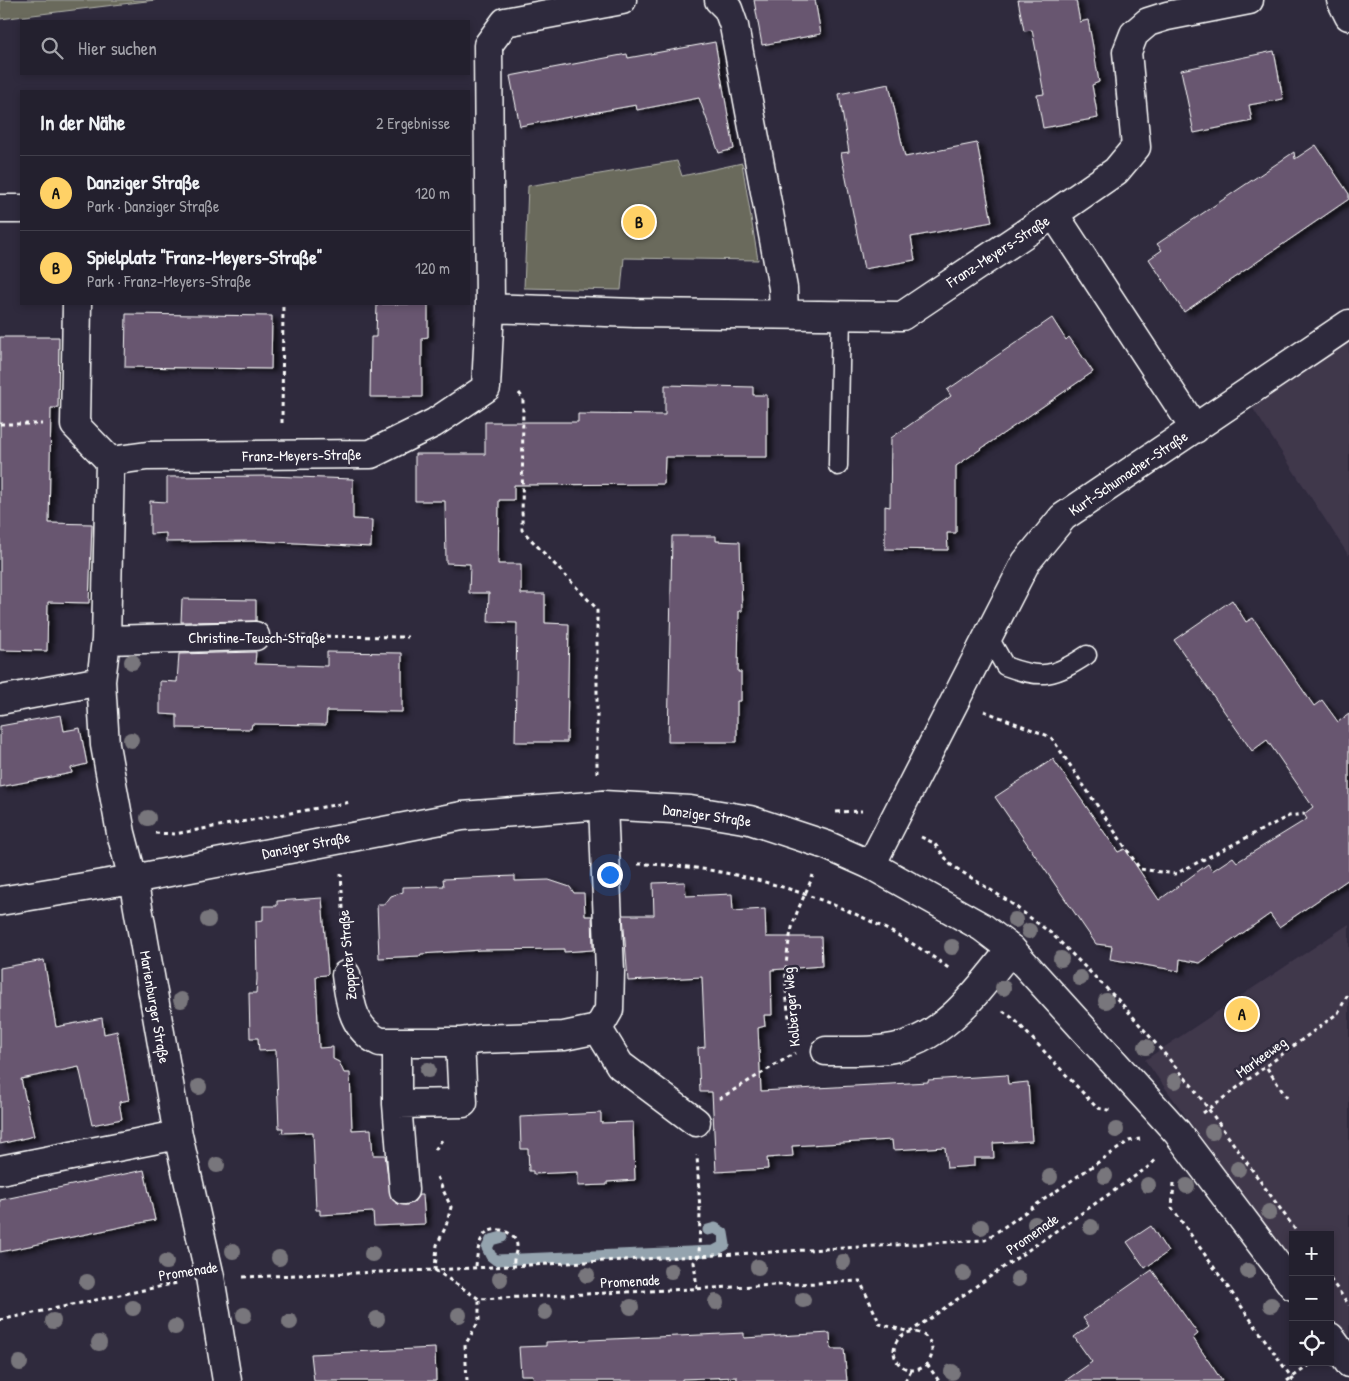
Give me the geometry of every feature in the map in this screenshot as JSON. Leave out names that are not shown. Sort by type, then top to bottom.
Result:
[{"type":"street","points":[[486,388],[490,308],[488,45],[505,22],[622,0]]},
{"type":"street","points":[[719,0],[728,9],[734,26],[783,288],[784,313]]},
{"type":"street","points":[[1054,214],[1116,171],[1136,147],[1127,61],[1127,52],[1134,34],[1148,22],[1167,16],[1249,0]]},
{"type":"street","points":[[1341,0],[1349,16]]},
{"type":"street","points":[[0,209],[20,209]]},
{"type":"street","name":"Franz-Meyers-Straße","points":[[490,308],[636,313],[784,313],[841,316],[902,316],[1054,214],[1195,429]]},
{"type":"street","points":[[77,305],[74,424],[110,461],[106,640],[101,681],[105,745],[121,833],[133,879]]},
{"type":"street","name":"Kurt-Schumacher-Straße","points":[[871,865],[1026,562],[1063,517],[1349,324]]},
{"type":"street","name":"Franz-Meyers-Straße","points":[[110,461],[148,456],[371,454],[434,423],[486,388]]},
{"type":"street","name":"Christine-Teusch-Straße","points":[[106,640],[255,636]]},
{"type":"street","points":[[0,700],[101,681]]},
{"type":"street","points":[[603,805],[610,971],[609,1010],[598,1030],[620,1065],[696,1122]]},
{"type":"street","name":"Danziger Straße","points":[[0,901],[133,879],[462,816],[603,805],[690,810],[750,820],[826,845],[871,865],[982,927],[1011,949],[1177,1132],[1289,1281]]},
{"type":"street","name":"Marienburger Straße","points":[[133,879],[178,1135],[210,1277],[227,1381]]},
{"type":"street","points":[[826,1052],[888,1049],[935,1032],[977,991],[1011,949]]},
{"type":"street","name":"Zoppoter Straße","points":[[346,975],[352,1013],[368,1037],[380,1042],[460,1042],[480,1039],[564,1036],[598,1030]]},
{"type":"street","points":[[397,1104],[463,1102],[460,1042]]},
{"type":"street","points":[[397,1043],[397,1104],[404,1190]]},
{"type":"street","points":[[0,1170],[178,1135]]},
{"type":"street","points":[[1334,1342],[1349,1363]]},
{"type":"lane","points":[[838,466],[841,316]]},
{"type":"lane","points":[[988,636],[1005,666],[1035,676],[1063,670],[1087,655]]},
{"type":"path","points":[[282,456],[283,305]]},
{"type":"path","points":[[486,388],[513,387],[523,398],[522,530],[597,609],[597,773],[603,805]]},
{"type":"path","points":[[0,424],[74,424]]},
{"type":"path","name":"Christine-Teusch-Straße","points":[[255,636],[408,637]]},
{"type":"path","points":[[956,700],[1051,737],[1140,869],[1175,874],[1289,816],[1304,814]]},
{"type":"path","points":[[588,773],[604,773]]},
{"type":"path","points":[[121,833],[136,831],[175,834],[357,801]]},
{"type":"path","points":[[830,810],[838,813],[869,810],[934,844],[951,865],[1008,900],[1073,953],[1162,1048],[1209,1109],[1296,1231]]},
{"type":"path","name":"Zoppoter Straße","points":[[335,839],[340,868],[346,975]]},
{"type":"path","name":"Kolberger Weg","points":[[794,1042],[790,1024],[787,956],[795,918],[826,845]]},
{"type":"path","points":[[605,864],[682,866],[750,877],[849,912],[885,929],[919,948],[1015,1020],[1097,1108],[1114,1112]]},
{"type":"path","name":"Markeeweg","points":[[1177,1132],[1267,1068],[1338,1013],[1349,992]]},
{"type":"path","name":"Kolberger Weg","points":[[696,1122],[706,1106],[797,1052]]},
{"type":"path","points":[[1267,1068],[1287,1098]]},
{"type":"path","points":[[432,1156],[448,1130],[451,1119],[448,1102]]},
{"type":"path","points":[[696,1122],[700,1212],[699,1256],[694,1262],[697,1288]]},
{"type":"path","name":"Promenade","points":[[0,1320],[210,1277],[279,1277],[435,1270],[476,1266],[986,1240],[1130,1141],[1144,1138],[1141,1130]]},
{"type":"path","name":"Promenade","points":[[479,1299],[860,1281],[880,1324],[910,1332],[1151,1165],[1158,1156],[1164,1163]]},
{"type":"path","points":[[435,1170],[451,1207],[446,1226],[437,1245],[435,1270],[479,1299],[479,1321],[465,1345],[466,1381]]},
{"type":"path","points":[[1174,1177],[1172,1208],[1293,1379]]},
{"type":"path","points":[[476,1266],[480,1243],[486,1233],[496,1229],[506,1231],[514,1238],[517,1247],[513,1257],[514,1264]]},
{"type":"path","points":[[1334,1284],[1349,1305]]},
{"type":"path","points":[[910,1332],[919,1332],[928,1338],[932,1347],[932,1356],[927,1364],[920,1369],[911,1370],[902,1367],[895,1358],[895,1346],[901,1336],[910,1332]]},
{"type":"path","points":[[927,1364],[939,1381]]},
{"type":"path","points":[[1286,1381],[1293,1379],[1309,1366]]},
{"type":"path","points":[[905,1381],[911,1370]]},
{"type":"shaded area","points":[[1349,312],[1349,556],[1237,384]]},
{"type":"shaded area","points":[[1349,924],[1349,1343],[1334,1322],[1334,1231],[1289,1231],[1289,1259],[1145,1060]]},
{"type":"green space","points":[[0,0],[155,0],[0,19]]},
{"type":"green space","points":[[677,161],[682,176],[742,163],[758,260],[624,258],[621,290],[524,288],[528,186]]},
{"type":"building","points":[[754,0],[815,0],[821,34],[762,45]]},
{"type":"building","points":[[1018,0],[1076,0],[1080,22],[1088,20],[1094,52],[1099,82],[1092,85],[1098,118],[1043,128],[1037,95],[1044,94],[1032,30],[1024,31]]},
{"type":"building","points":[[715,42],[734,149],[719,153],[699,98],[637,110],[636,105],[520,126],[510,76],[627,54],[628,58]]},
{"type":"building","points":[[1274,51],[1283,99],[1249,105],[1252,121],[1194,133],[1181,70]]},
{"type":"building","points":[[889,84],[905,157],[977,143],[992,222],[911,237],[915,260],[864,269],[841,153],[849,152],[839,94]]},
{"type":"building","points":[[1316,145],[1349,194],[1349,199],[1184,312],[1149,259],[1162,250],[1157,244],[1294,152],[1295,159]]},
{"type":"building","points":[[377,305],[428,305],[428,337],[422,338],[422,397],[370,397],[371,337],[376,337]]},
{"type":"building","points":[[126,314],[272,316],[271,369],[125,367]]},
{"type":"building","points":[[1052,318],[1066,340],[1069,337],[1093,372],[956,466],[956,533],[947,533],[948,550],[885,549],[885,506],[890,507],[891,438],[951,396],[947,390]]},
{"type":"building","points":[[0,337],[59,337],[58,408],[51,408],[49,523],[92,524],[89,603],[48,602],[47,651],[0,650]]},
{"type":"building","points":[[665,385],[753,387],[753,395],[767,395],[767,457],[665,457],[664,484],[514,485],[514,500],[499,500],[498,564],[521,564],[521,594],[545,594],[545,623],[569,624],[567,742],[515,742],[517,623],[488,622],[489,593],[469,593],[470,564],[446,563],[445,501],[415,501],[415,454],[485,454],[485,422],[578,422],[578,414],[665,415]]},
{"type":"building","points":[[268,476],[353,479],[353,519],[372,520],[371,547],[258,541],[166,542],[166,533],[150,534],[150,501],[167,502],[167,477]]},
{"type":"building","points":[[672,536],[716,536],[716,541],[740,542],[742,611],[739,611],[738,672],[741,672],[741,701],[737,701],[737,742],[668,742]]},
{"type":"building","points":[[182,599],[256,600],[256,621],[181,622]]},
{"type":"building","points":[[1232,600],[1246,622],[1253,618],[1314,706],[1322,700],[1338,722],[1349,714],[1349,879],[1279,927],[1270,914],[1200,963],[1180,959],[1179,971],[1110,959],[1112,946],[1096,944],[995,797],[1053,759],[1118,852],[1125,849],[1159,900],[1208,864],[1212,871],[1233,857],[1237,862],[1307,819],[1304,814],[1313,807],[1267,740],[1252,751],[1174,640]]},
{"type":"building","points":[[256,652],[255,664],[327,666],[327,652],[402,653],[402,712],[327,711],[326,725],[252,724],[251,729],[177,728],[177,715],[160,714],[160,681],[177,682],[179,654]]},
{"type":"building","points":[[61,715],[64,731],[80,728],[87,764],[71,768],[72,773],[0,787],[0,726]]},
{"type":"building","points":[[515,876],[515,881],[549,880],[570,887],[574,893],[584,893],[585,916],[592,916],[593,950],[564,952],[564,949],[481,950],[379,958],[377,904],[385,904],[391,896],[403,892],[403,887],[444,886],[443,879]]},
{"type":"building","points":[[685,882],[686,896],[732,894],[733,911],[765,909],[766,937],[821,937],[822,966],[771,970],[772,1015],[764,1015],[765,1026],[758,1028],[761,1091],[928,1082],[928,1080],[1007,1075],[1008,1084],[1028,1082],[1032,1141],[993,1143],[994,1158],[974,1158],[974,1166],[947,1168],[945,1147],[893,1150],[892,1140],[792,1146],[793,1156],[767,1158],[768,1169],[716,1172],[712,1092],[700,1092],[698,1048],[705,1047],[702,977],[628,981],[623,915],[654,915],[653,883]]},
{"type":"building","points":[[322,898],[328,973],[316,976],[319,1048],[333,1047],[333,1059],[339,1062],[344,1073],[350,1073],[352,1130],[371,1129],[373,1155],[385,1155],[391,1198],[398,1204],[406,1205],[413,1203],[419,1195],[423,1195],[425,1224],[374,1226],[373,1212],[320,1215],[320,1210],[316,1210],[313,1132],[282,1133],[283,1128],[279,1128],[276,1050],[259,1051],[258,1038],[250,1038],[249,993],[256,993],[257,979],[256,921],[263,920],[263,906],[277,906],[277,901]]},
{"type":"building","points":[[44,960],[56,1027],[102,1018],[104,1034],[117,1031],[129,1100],[119,1102],[122,1119],[92,1125],[79,1067],[21,1079],[34,1136],[0,1144],[0,968]]},
{"type":"building","points":[[601,1113],[601,1123],[633,1122],[635,1180],[607,1182],[607,1185],[578,1186],[578,1172],[533,1174],[533,1171],[529,1171],[528,1149],[521,1149],[520,1117]]},
{"type":"building","points":[[144,1170],[155,1220],[0,1252],[0,1200]]},
{"type":"building","points":[[1151,1226],[1168,1252],[1145,1268],[1127,1242]]},
{"type":"building","points":[[1152,1270],[1198,1334],[1193,1338],[1222,1381],[1065,1381],[1092,1362],[1074,1337],[1089,1326],[1083,1318]]},
{"type":"building","points":[[744,1333],[744,1338],[830,1333],[831,1349],[844,1349],[847,1381],[737,1381],[737,1377],[682,1379],[682,1381],[534,1381],[533,1375],[521,1375],[519,1347],[546,1346],[546,1342]]},
{"type":"building","points":[[435,1348],[436,1381],[314,1381],[311,1354]]},
{"type":"waterway","points":[[502,1237],[491,1240],[487,1248],[491,1256],[496,1260],[714,1251],[725,1245],[723,1233],[715,1228],[708,1230]]},
{"type":"place","name":"Spielplatz \"Franz-Meyers-Straße\"","points":[[639,222]]},
{"type":"place","name":"Danziger Straße","points":[[1242,1014]]}]
